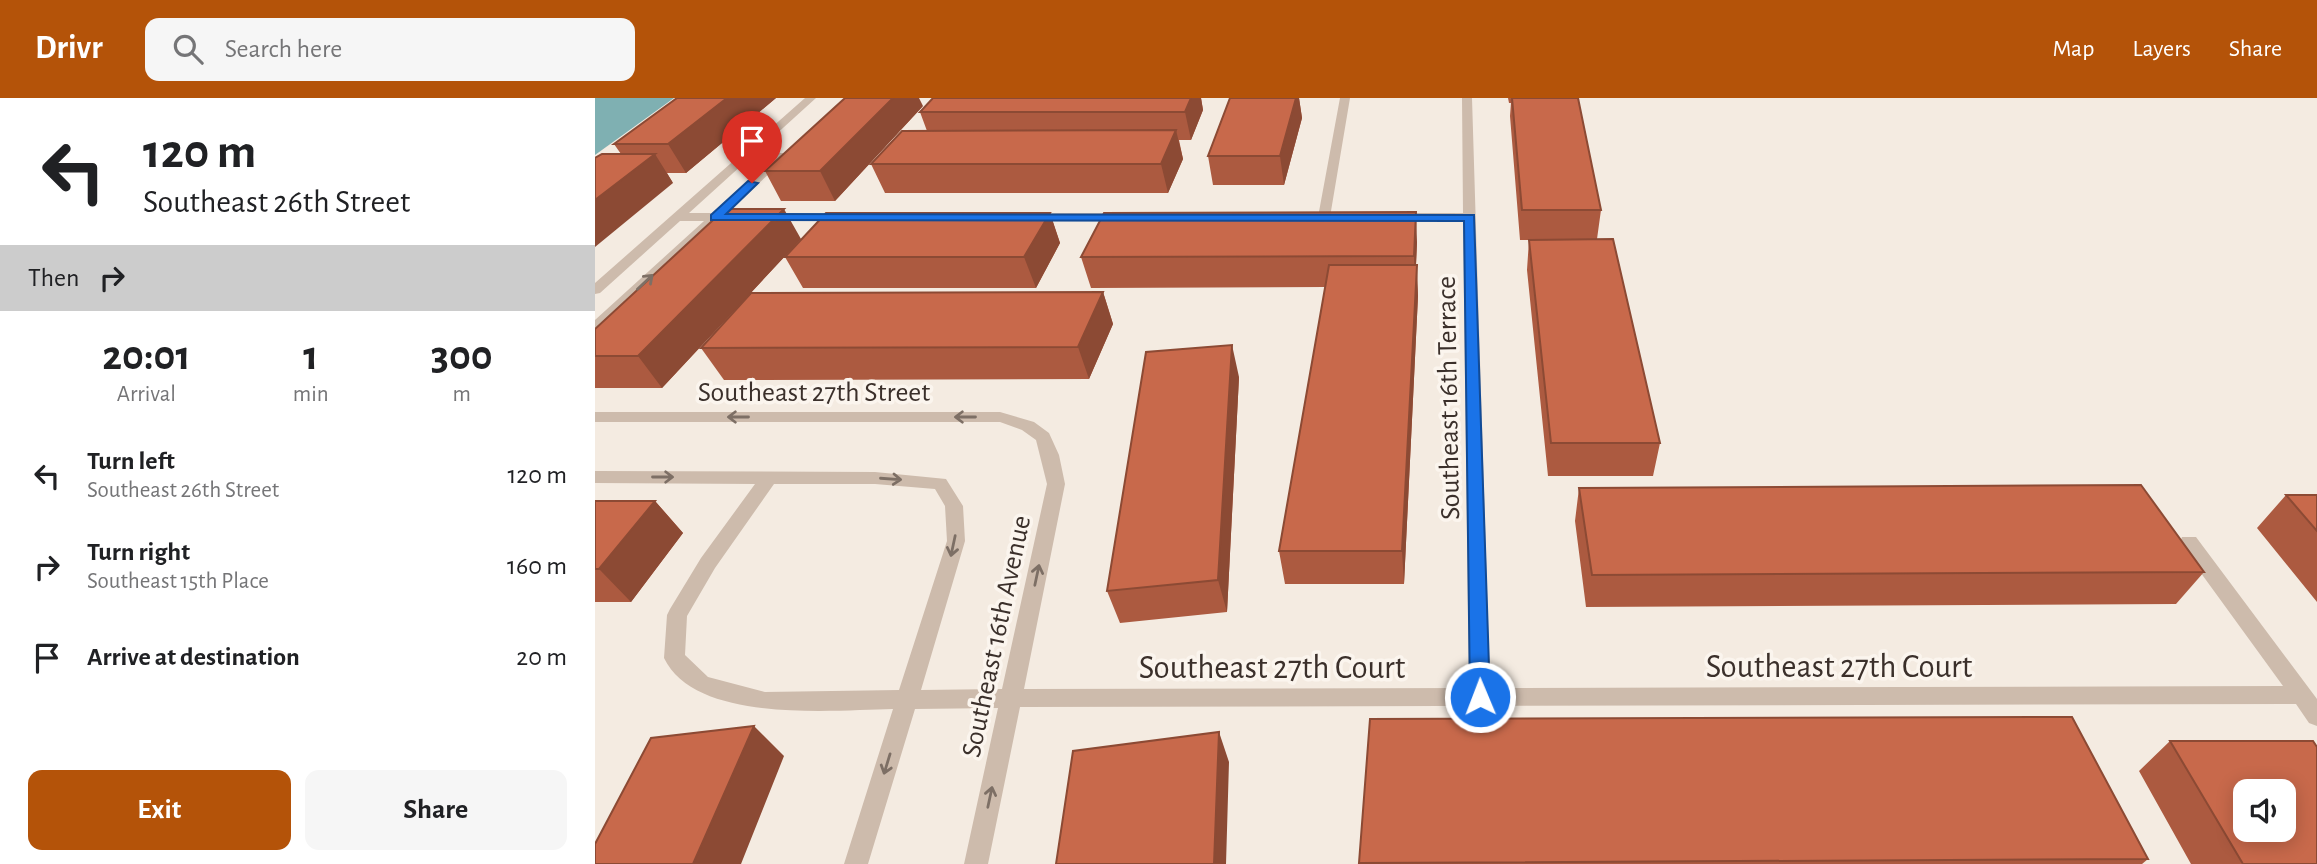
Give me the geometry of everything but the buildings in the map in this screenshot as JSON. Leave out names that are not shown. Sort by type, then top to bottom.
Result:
[{"type":"street","points":[[595,290],[811,98]]},
{"type":"street","points":[[1324,217],[1345,98]]},
{"type":"street","name":"Southeast 16th Terrace","points":[[1467,98],[1480,697]]},
{"type":"street","points":[[595,328],[795,144]]},
{"type":"street","points":[[676,217],[854,217]]},
{"type":"street","points":[[1020,217],[1145,217]]},
{"type":"street","points":[[1377,217],[1469,217]]},
{"type":"street","name":"Southeast 27th Street","points":[[595,417],[1000,417],[1032,425]]},
{"type":"street","name":"Southeast 16th Avenue","points":[[976,864],[1056,484],[1049,445],[1032,425]]},
{"type":"street","points":[[595,477],[769,478]]},
{"type":"street","name":"Southeast 27th Court","points":[[769,478],[708,563],[677,615],[674,658],[702,684],[765,701],[2302,695]]},
{"type":"street","name":"Southeast 16th Avenue","points":[[769,478],[875,478],[940,483],[954,506],[956,541],[856,864]]},
{"type":"street","points":[[2189,542],[2317,716]]},
{"type":"water","points":[[595,98],[674,98],[595,155]]},
{"type":"route","points":[[752,183],[715,217],[1469,217],[1480,697]]}]
